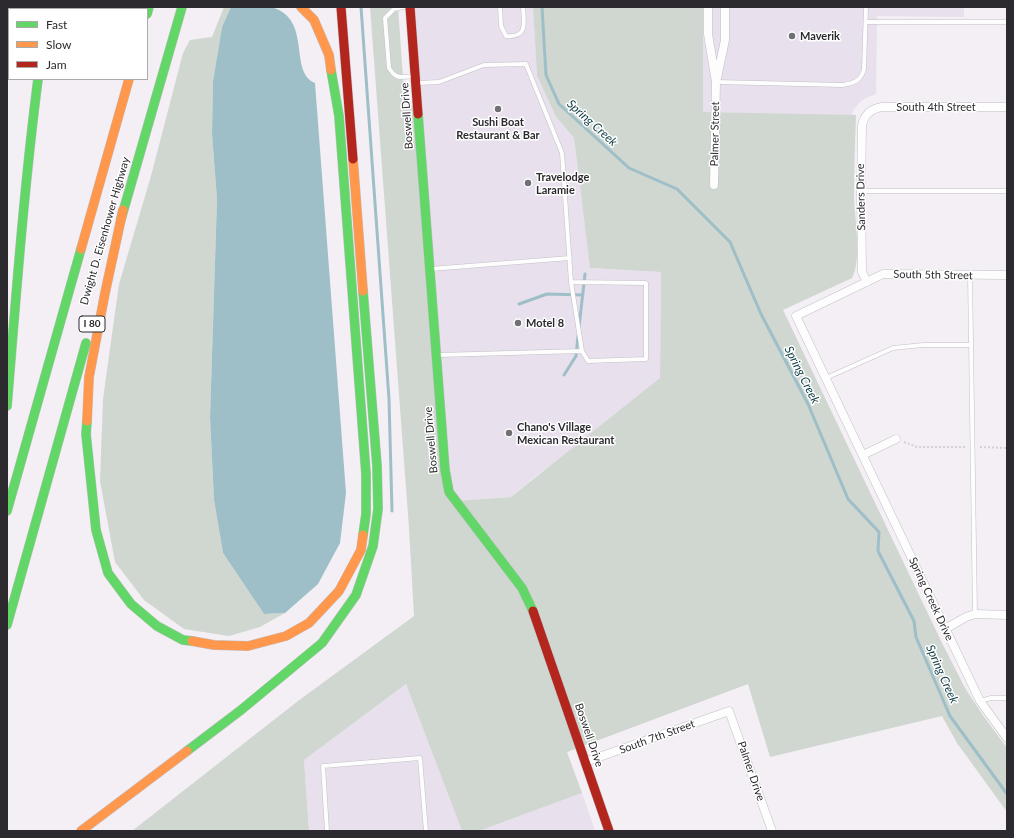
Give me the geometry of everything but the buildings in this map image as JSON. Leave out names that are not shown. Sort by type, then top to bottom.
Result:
[{"type":"main road","name":"Dwight D. Eisenhower Highway","points":[[7,625],[123,210],[182,7]]},
{"type":"main road","points":[[301,7],[314,20],[329,55],[339,116]]},
{"type":"main road","points":[[123,210],[88,377],[86,434],[96,530],[108,573],[131,604],[157,626],[183,640],[214,645],[248,646],[286,636],[308,623],[339,591],[360,550],[366,514],[364,435],[339,116],[334,7]]},
{"type":"main road","points":[[81,831],[241,710],[322,643],[356,596],[374,546],[378,509],[377,466],[341,7]]},
{"type":"main road","name":"Boswell Drive","points":[[410,7],[445,470],[449,492],[522,588],[535,614],[609,831]]},
{"type":"main road","points":[[7,406],[16,295],[38,80]]},
{"type":"main road","name":"Dwight D. Eisenhower Highway","points":[[7,511],[129,80]]},
{"type":"main road","points":[[27,84],[33,118]]},
{"type":"street","name":"Palmer Street","points":[[708,7],[708,34],[716,82],[714,185]]},
{"type":"street","name":"Palmer Street","points":[[716,82],[725,40],[725,7]]},
{"type":"street","name":"South 4th Street","points":[[867,114],[874,109],[882,107],[1007,106]]},
{"type":"street","name":"Sanders Drive","points":[[867,114],[863,120],[862,126],[861,191],[862,272],[867,282]]},
{"type":"street","name":"South 5th Street","points":[[796,316],[883,274],[1007,275]]},
{"type":"street","name":"Spring Creek Drive","points":[[796,316],[980,701],[1007,738]]},
{"type":"street","points":[[863,455],[896,439]]},
{"type":"street","points":[[945,629],[966,617],[975,614],[1007,615]]},
{"type":"street","name":"South 7th Street","points":[[586,762],[730,711]]},
{"type":"street","name":"Palmer Drive","points":[[730,711],[772,831]]},
{"type":"lane","points":[[404,7],[394,9],[385,18],[388,68],[399,78],[439,82],[484,65],[526,64],[562,153],[571,282],[582,351],[588,361],[646,358],[646,283],[571,282]]},
{"type":"lane","points":[[500,7],[503,32],[506,36],[518,36],[524,30],[523,7]]},
{"type":"lane","points":[[716,82],[843,85],[855,82],[863,75],[864,69],[866,7]]},
{"type":"lane","points":[[866,22],[1007,22]]},
{"type":"lane","points":[[861,191],[1007,191]]},
{"type":"lane","points":[[430,269],[570,258]]},
{"type":"lane","points":[[970,275],[975,614]]},
{"type":"lane","points":[[826,378],[893,348],[923,345],[971,345]]},
{"type":"lane","points":[[436,355],[582,351]]},
{"type":"lane","points":[[980,701],[991,698],[1007,698]]},
{"type":"lane","points":[[327,831],[323,766],[420,758],[426,831]]},
{"type":"path","points":[[896,439],[917,447],[1007,448]]},
{"type":"shaded area","points":[[224,7],[231,7],[222,27],[213,81],[212,134],[217,199],[210,418],[214,500],[223,553],[264,614],[285,613],[260,627],[229,636],[184,629],[144,600],[115,562],[100,481],[103,399],[119,284],[151,176],[183,53],[190,40],[212,37]]},
{"type":"shaded area","points":[[370,7],[398,7],[405,106],[418,105],[445,470],[455,501],[511,497],[660,378],[661,272],[590,268],[574,138],[556,117],[537,76],[533,7],[703,7],[703,112],[856,115],[854,199],[857,261],[855,270],[852,278],[783,310],[942,643],[965,688],[1007,748],[1007,812],[957,743],[942,716],[770,757],[748,684],[567,752],[582,793],[479,831],[462,831],[406,684],[304,760],[309,831],[132,831],[298,701],[414,616],[409,528]]},
{"type":"shaded area","points":[[410,7],[533,7],[537,76],[556,117],[574,138],[590,268],[661,272],[660,379],[606,425],[536,476],[511,497],[455,501],[449,492]]},
{"type":"shaded area","points":[[703,7],[964,7],[964,17],[877,16],[876,94],[861,101],[854,109],[851,116],[703,112]]},
{"type":"shaded area","points":[[406,684],[462,831],[309,831],[304,760]]},
{"type":"shaded area","points":[[582,793],[595,831],[479,831]]},
{"type":"water","points":[[267,6],[284,13],[292,22],[296,33],[303,68],[307,77],[315,83],[346,493],[340,543],[318,584],[285,613],[264,614],[223,553],[214,500],[210,418],[217,199],[212,134],[213,81],[222,27],[231,7]]},
{"type":"waterway","points":[[361,7],[389,399],[392,511]]},
{"type":"waterway","name":"Spring Creek","points":[[542,7],[546,75],[559,104],[629,168],[677,189],[730,242],[761,314],[808,404],[848,499],[879,532],[878,551],[914,621],[916,637],[950,716],[1007,794]]},
{"type":"waterway","points":[[579,327],[585,274]]},
{"type":"waterway","points":[[519,304],[547,294],[583,295]]},
{"type":"waterway","points":[[564,375],[576,356],[578,336]]},
{"type":"traffic: fast","points":[[121,219],[182,7]]},
{"type":"traffic: fast","points":[[331,70],[339,116],[366,474],[366,514],[363,535]]},
{"type":"traffic: fast","points":[[7,406],[24,202],[38,80]]},
{"type":"traffic: fast","points":[[418,114],[445,470],[449,492],[522,588],[533,611]]},
{"type":"traffic: fast","points":[[7,511],[81,249]]},
{"type":"traffic: fast","points":[[187,751],[241,710],[322,643],[356,595],[373,546],[378,509],[377,466],[363,291]]},
{"type":"traffic: fast","points":[[7,625],[86,343]]},
{"type":"traffic: fast","points":[[87,421],[86,434],[96,530],[108,573],[131,604],[157,626],[183,640],[192,641]]},
{"type":"traffic: slow","points":[[44,8],[51,7]]},
{"type":"traffic: slow","points":[[301,7],[314,20],[329,55],[331,70]]},
{"type":"traffic: slow","points":[[81,249],[129,80]]},
{"type":"traffic: slow","points":[[353,159],[363,291]]},
{"type":"traffic: slow","points":[[87,421],[89,377],[123,210]]},
{"type":"traffic: slow","points":[[192,641],[214,645],[248,646],[286,636],[309,623],[339,591],[361,550],[363,535]]},
{"type":"traffic: slow","points":[[81,831],[187,751]]},
{"type":"traffic: jam","points":[[341,7],[353,159]]},
{"type":"traffic: jam","points":[[410,7],[418,114]]},
{"type":"traffic: jam","points":[[533,611],[609,831]]},
{"type":"place","name":"Maverik","points":[[792,36]]},
{"type":"place","name":"Sushi Boat Restaurant & Bar","points":[[498,109]]},
{"type":"place","name":"Travelodge Laramie","points":[[528,183]]},
{"type":"place","name":"Motel 8","points":[[518,323]]},
{"type":"place","name":"Chano's Village Mexican Restaurant","points":[[509,433]]}]
